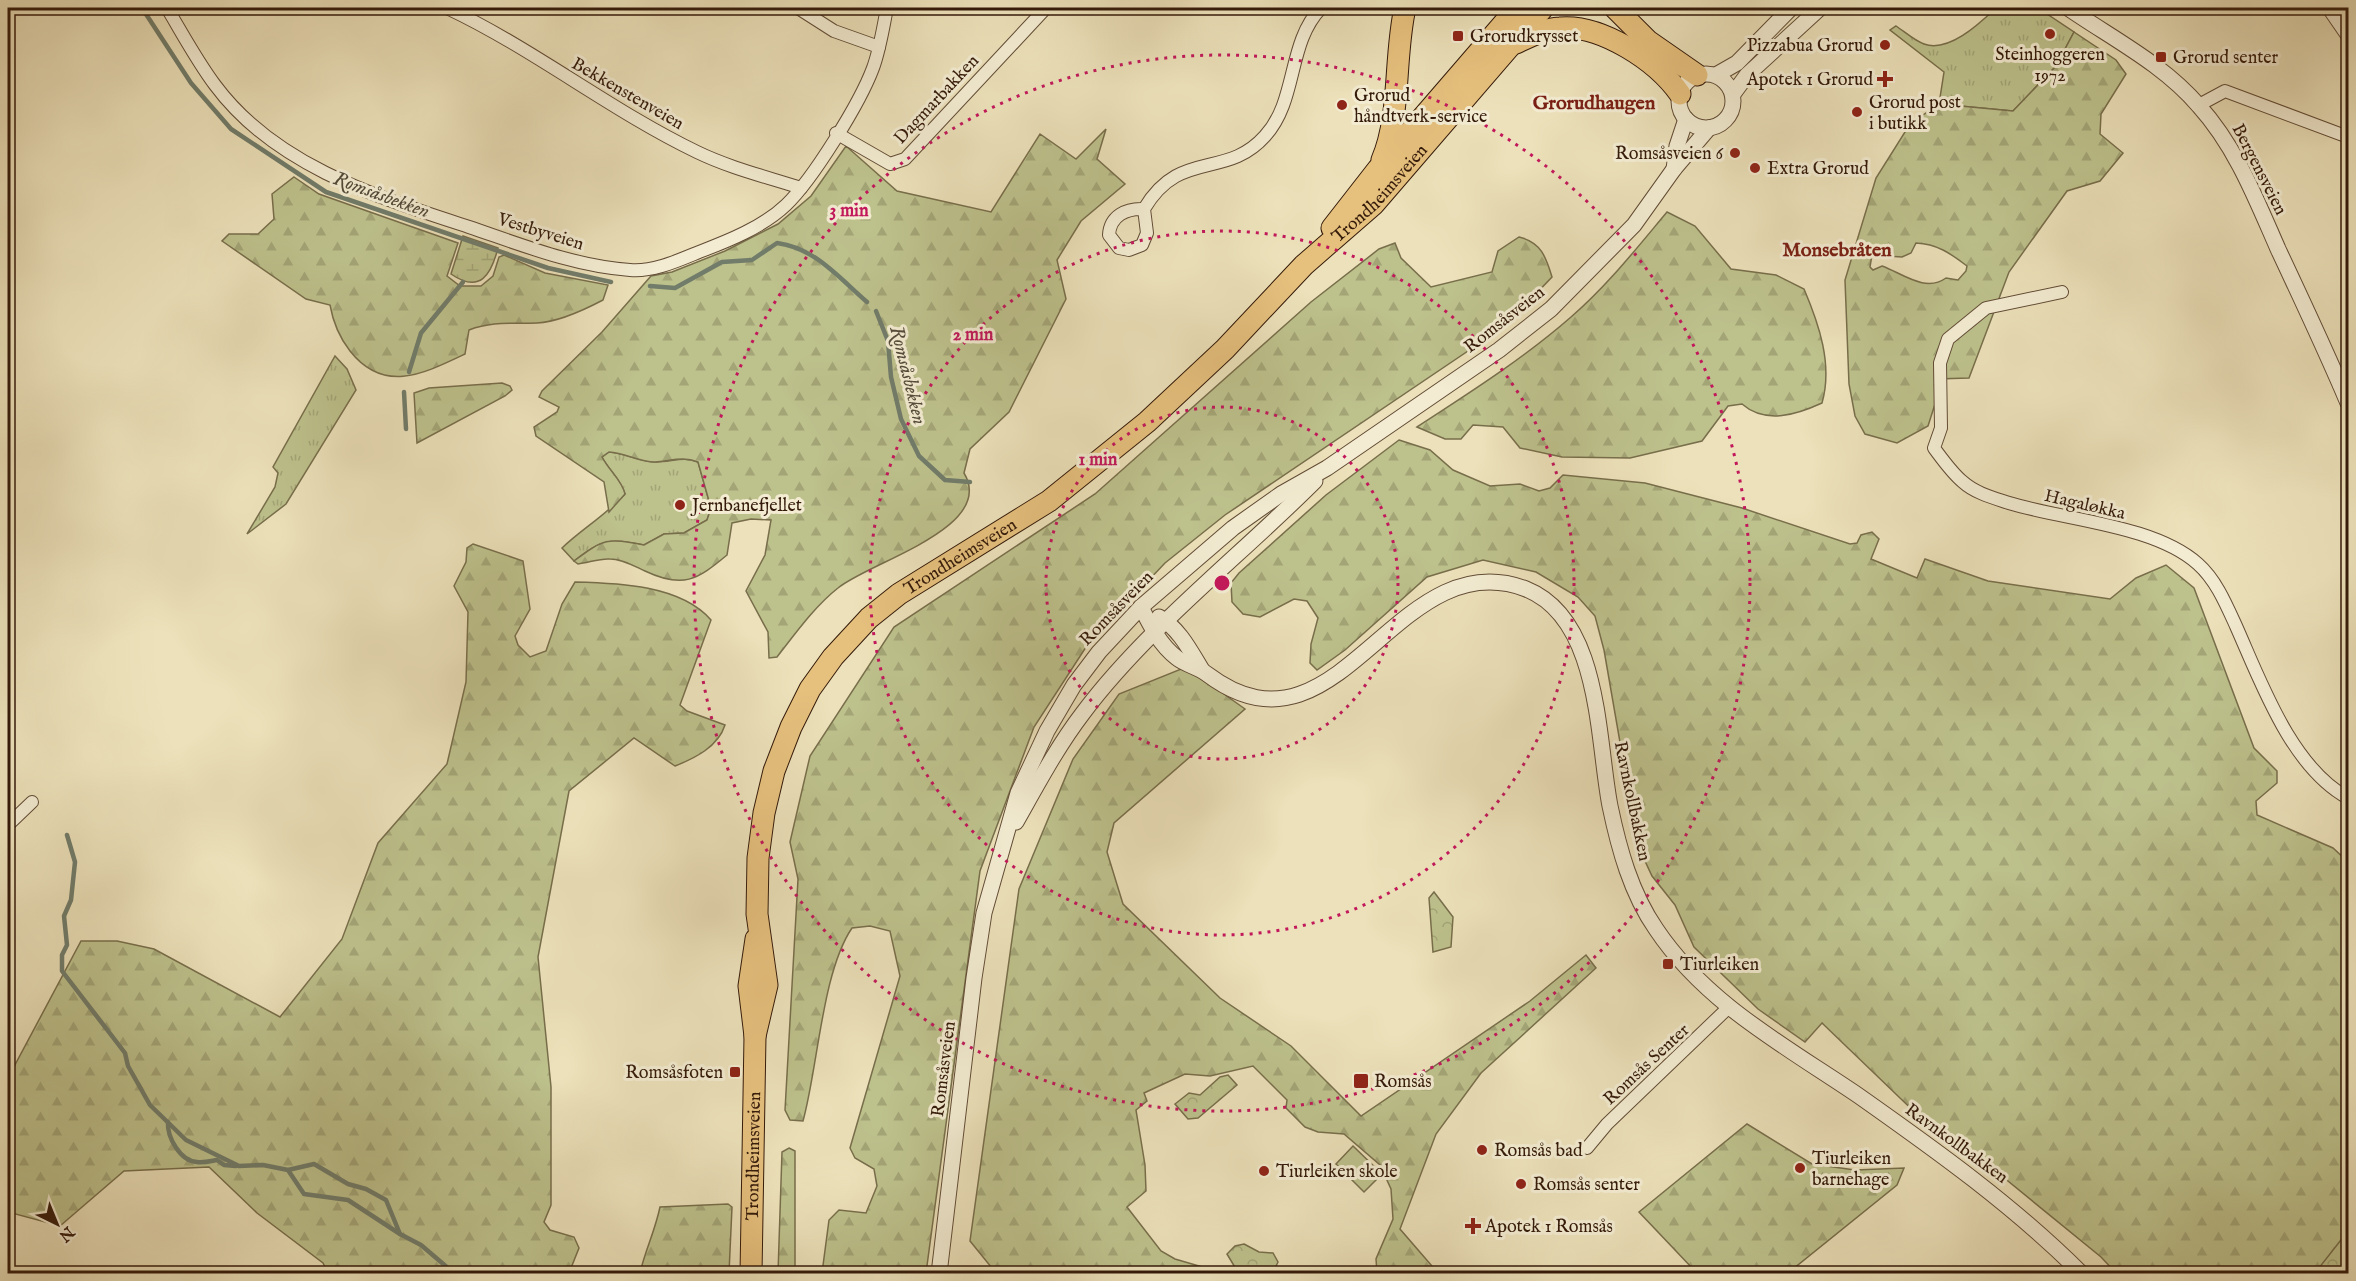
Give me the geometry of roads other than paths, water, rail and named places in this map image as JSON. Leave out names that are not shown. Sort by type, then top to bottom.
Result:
[{"type":"highway","points":[[1378,169],[1388,142],[1397,50],[1405,8]]},
{"type":"highway","name":"Trondheimsveien","points":[[751,1274],[755,1036],[750,978],[758,930],[760,834],[772,779],[799,708],[833,657],[869,618],[899,594],[1029,515],[1117,447],[1225,349],[1304,265],[1378,169],[1517,8]]},
{"type":"highway","name":"Trondheimsveien","points":[[1304,265],[1374,204],[1543,8]]},
{"type":"highway","points":[[1615,8],[1648,40],[1706,75]]},
{"type":"highway","points":[[1510,45],[1551,29],[1582,29],[1626,47],[1665,77],[1680,94]]},
{"type":"street","name":"Vestbyveien","points":[[167,8],[215,86],[255,127],[291,155],[325,174],[445,220],[575,262],[631,270],[649,270],[725,243],[785,206],[801,188],[863,88],[879,47],[887,8]]},
{"type":"street","name":"Bekkenstenveien","points":[[447,8],[485,27],[571,81],[692,150],[801,188]]},
{"type":"street","points":[[798,8],[834,31],[879,47]]},
{"type":"street","name":"Dagmarbakken","points":[[836,133],[890,164],[905,159],[1046,8]]},
{"type":"street","points":[[1144,209],[1155,192],[1169,179],[1190,169],[1236,158],[1266,135],[1284,104],[1302,38],[1321,8]]},
{"type":"street","points":[[1791,8],[1737,63],[1683,86],[1680,94],[1680,107],[1686,119],[1696,126],[1709,128],[1718,125],[1730,114],[1733,94],[1747,75],[1820,8]]},
{"type":"street","name":"Bergensveien","points":[[2068,8],[2143,56],[2199,105],[2223,136],[2255,196],[2349,403]]},
{"type":"street","points":[[2328,8],[2349,37]]},
{"type":"street","points":[[1706,75],[1729,86],[1733,94]]},
{"type":"street","points":[[2199,105],[2225,91],[2349,137]]},
{"type":"street","name":"Romsåsveien","points":[[1674,169],[1686,119]]},
{"type":"street","name":"Romsåsveien","points":[[939,1274],[978,947],[991,885],[1007,837],[1018,793],[1060,708],[1099,652],[1141,607],[1233,528],[1281,494],[1327,468],[1499,350],[1551,309],[1635,225],[1674,169],[1709,128]]},
{"type":"street","name":"Hagaløkka","points":[[2062,292],[1986,308],[1948,339],[1940,363],[1942,417],[1934,448],[1965,484],[1993,497],[2041,513],[2142,534],[2165,543],[2198,563],[2223,598],[2280,723],[2304,758],[2339,793],[2349,798]]},
{"type":"street","name":"Romsåsveien","points":[[1007,837],[1083,713],[1154,634],[1327,468]]},
{"type":"street","name":"Ravnkollbakken","points":[[1141,607],[1154,634],[1177,658],[1203,671],[1238,694],[1259,699],[1284,698],[1323,685],[1426,602],[1457,586],[1478,582],[1501,583],[1537,595],[1566,621],[1584,657],[1611,813],[1635,890],[1656,930],[1682,963],[1729,1008],[1961,1168],[1998,1197],[2082,1274]]},
{"type":"street","name":"Ravnkollbakken","points":[[1141,607],[1167,621],[1189,648],[1203,671]]},
{"type":"street","points":[[8,825],[32,802]]},
{"type":"street","name":"Romsås Senter","points":[[1587,1148],[1607,1124],[1729,1008]]},
{"type":"waterway","name":"Romsåsbekken","points":[[142,8],[191,83],[231,129],[326,192],[548,268],[611,282]]},
{"type":"waterway","name":"Romsåsbekken","points":[[650,286],[675,288],[722,262],[752,260],[777,243],[791,246],[815,257],[867,302]]},
{"type":"waterway","points":[[409,372],[421,333],[463,282]]},
{"type":"waterway","name":"Romsåsbekken","points":[[876,311],[888,341],[891,377],[901,419],[919,456],[945,480],[970,482]]},
{"type":"waterway","points":[[404,392],[406,429]]},
{"type":"waterway","points":[[67,835],[75,862],[71,900],[64,916],[67,945],[62,955],[62,971],[125,1053],[128,1066],[150,1105],[186,1140],[239,1166],[263,1165],[288,1170],[314,1164],[348,1184],[366,1189],[386,1200],[400,1234],[421,1245],[455,1274]]},
{"type":"waterway","points":[[168,1122],[172,1141],[180,1153],[191,1161],[217,1160],[224,1165],[236,1166]]},
{"type":"waterway","points":[[288,1170],[304,1194],[348,1200],[400,1234]]},
{"type":"place","name":"Steinhoggeren 1972","points":[[2050,34]]},
{"type":"place","name":"Grorudkrysset","points":[[1458,36]]},
{"type":"place","name":"Pizzabua Grorud","points":[[1885,45]]},
{"type":"place","name":"Grorud senter","points":[[2161,57]]},
{"type":"place","name":"Apotek 1 Grorud","points":[[1885,79]]},
{"type":"place","name":"Grorud håndtverk-service","points":[[1342,105]]},
{"type":"place","name":"Grorud post i butikk","points":[[1857,112]]},
{"type":"place","name":"Romsåsveien 6","points":[[1735,153]]},
{"type":"place","name":"Extra Grorud","points":[[1755,168]]},
{"type":"place","name":"Jernbanefjellet","points":[[680,505]]},
{"type":"place","name":"Tiurleiken","points":[[1668,964]]},
{"type":"place","name":"Romsåsfoten","points":[[735,1072]]},
{"type":"place","name":"Romsås","points":[[1361,1081]]},
{"type":"place","name":"Romsås bad","points":[[1482,1150]]},
{"type":"place","name":"Tiurleiken barnehage","points":[[1800,1168]]},
{"type":"place","name":"Tiurleiken skole","points":[[1264,1171]]},
{"type":"place","name":"Romsås senter","points":[[1521,1184]]},
{"type":"place","name":"Apotek 1 Romsås","points":[[1473,1226]]},
{"type":"district","name":"Grorudhaugen","points":[[1594,102]]},
{"type":"district","name":"Monsebråten","points":[[1837,249]]}]
